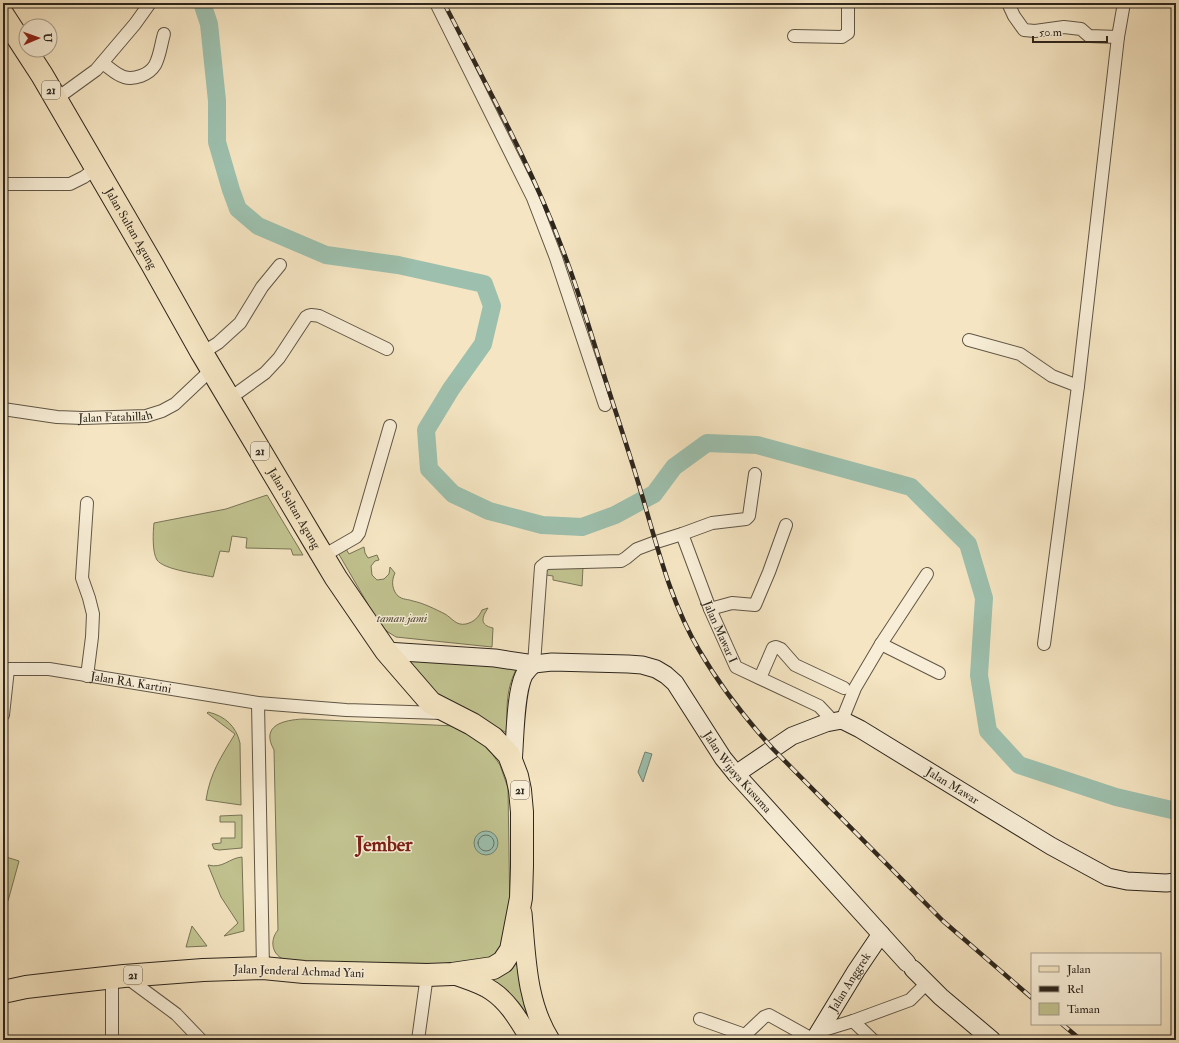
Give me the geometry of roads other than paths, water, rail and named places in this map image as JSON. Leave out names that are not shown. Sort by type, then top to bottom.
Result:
[{"type":"highway","name":"Jalan Sultan Agung","points":[[3,15],[56,99],[229,399],[323,556],[386,651],[431,703],[493,738],[509,755],[517,776],[522,812],[521,898]]},
{"type":"highway","name":"21","points":[[452,974],[493,968],[504,962],[511,950],[521,898]]},
{"type":"highway","name":"Jalan Jenderal Achmad Yani","points":[[3,992],[26,987],[203,970],[263,968],[304,972],[427,975],[452,974]]},
{"type":"main road","points":[[521,898],[530,988],[536,1012],[550,1040]]},
{"type":"main road","points":[[452,974],[478,983],[492,991],[504,1001],[531,1040]]},
{"type":"street","points":[[56,99],[96,70],[135,24],[150,3]]},
{"type":"street","points":[[436,3],[533,198],[556,258],[605,405]]},
{"type":"street","points":[[794,36],[847,35],[848,3]]},
{"type":"street","points":[[1008,3],[1014,16],[1024,30],[1035,31],[1064,27],[1081,28],[1090,36],[1118,37]]},
{"type":"street","points":[[1044,644],[1078,386],[1118,37],[1124,3]]},
{"type":"street","points":[[102,63],[123,76],[131,78],[146,73],[156,64],[164,34]]},
{"type":"street","points":[[3,184],[70,184],[77,182],[96,168]]},
{"type":"street","name":"Jalan Fatahillah","points":[[3,409],[57,417],[83,418],[146,416],[162,411],[174,404],[207,361],[218,343],[240,324],[262,287],[280,265]]},
{"type":"street","points":[[229,399],[265,372],[279,358],[306,317],[309,315],[313,314],[319,316],[387,349]]},
{"type":"street","points":[[969,340],[1020,354],[1052,376],[1078,386]]},
{"type":"street","points":[[323,556],[356,537],[359,533],[390,426]]},
{"type":"street","points":[[513,764],[519,695],[524,676],[534,664],[538,597],[542,564],[621,561],[636,550],[712,523],[748,518],[755,474]]},
{"type":"street","points":[[87,503],[82,578],[93,614],[92,637],[87,676]]},
{"type":"street","points":[[710,609],[732,603],[755,605],[786,525]]},
{"type":"street","name":"Jalan Mawar I","points":[[682,534],[710,609],[736,667],[819,706],[838,721]]},
{"type":"street","points":[[736,774],[792,736],[838,721],[855,688],[881,644],[926,574]]},
{"type":"street","points":[[881,644],[939,673]]},
{"type":"street","points":[[760,678],[773,648],[776,647],[781,649],[795,665],[844,688]]},
{"type":"street","name":"Jalan Wijaya Kusuma","points":[[386,651],[495,658],[534,664],[552,662],[642,665],[666,674],[675,683],[723,758],[736,774],[910,966],[927,983],[992,1040]]},
{"type":"street","points":[[3,716],[5,669]]},
{"type":"street","name":"Jalan RA. Kartini","points":[[5,669],[49,670],[258,703],[346,710],[451,713]]},
{"type":"street","points":[[258,703],[263,968]]},
{"type":"street","name":"Jalan Mawar","points":[[838,721],[860,729],[1050,846],[1108,877],[1127,881],[1166,883],[1176,882]]},
{"type":"street","name":"Jalan Anggrek","points":[[816,1037],[856,971],[881,934]]},
{"type":"street","points":[[418,1040],[427,975]]},
{"type":"street","points":[[112,1040],[118,977],[176,1014],[202,1040]]},
{"type":"street","name":"Jalan Anggrek","points":[[816,1037],[853,1021],[910,1000],[927,983]]},
{"type":"street","points":[[700,1019],[745,1035],[764,1016],[769,1015],[816,1037]]},
{"type":"street","points":[[853,1021],[873,1040]]},
{"type":"water","points":[[645,752],[652,754],[643,782],[638,772]]},
{"type":"water","points":[[486,831],[494,835],[498,843],[494,851],[486,855],[478,851],[474,843],[478,835]]},
{"type":"waterway","points":[[202,3],[209,24],[217,101],[217,142],[238,209],[258,226],[326,255],[398,265],[484,284],[492,306],[483,344],[451,389],[426,430],[429,469],[453,494],[489,511],[542,525],[582,527],[615,515],[654,494],[674,467],[707,443],[757,445],[911,487],[968,544],[984,598],[979,675],[988,731],[1019,765],[1116,797],[1176,811]]},
{"type":"railway","points":[[444,3],[522,155],[550,217],[573,276],[587,319],[665,572],[680,612],[699,650],[733,701],[773,749],[943,921],[1031,997]]},
{"type":"railway","points":[[1063,1025],[1081,1040]]},
{"type":"district","name":"Jember","points":[[384,844]]},
{"type":"park label","name":"taman jami","points":[[402,618]]}]
